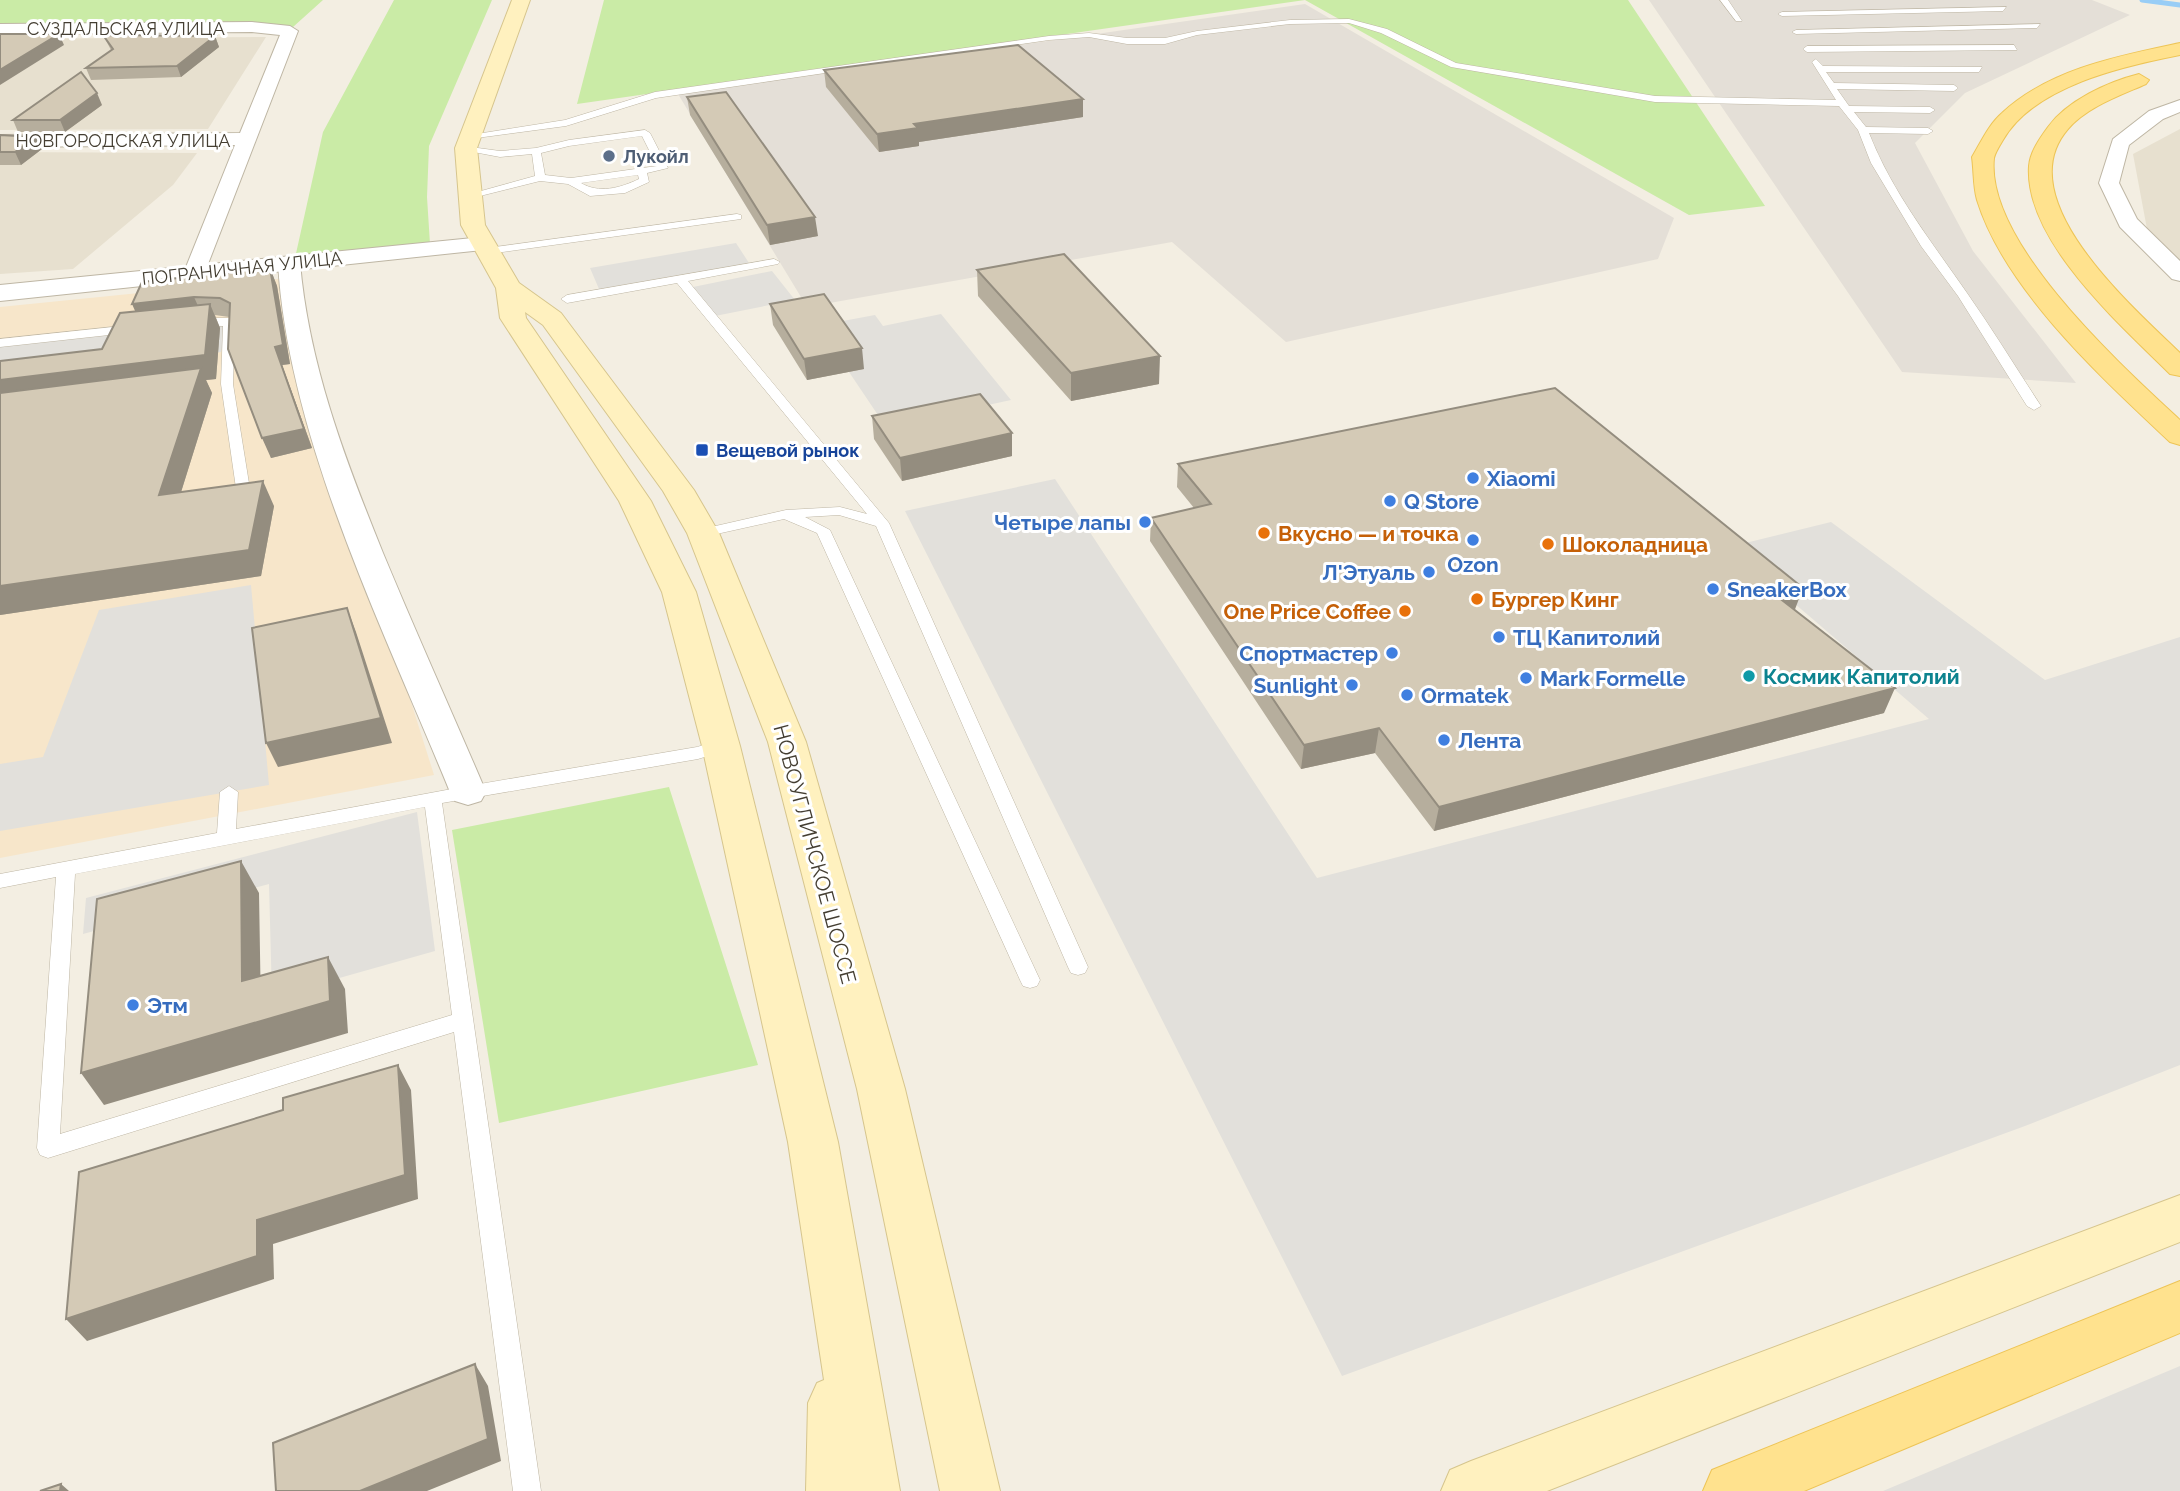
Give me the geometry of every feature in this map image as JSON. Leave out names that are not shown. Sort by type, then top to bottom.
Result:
[{"type":"main road","name":"НОВОУГЛИЧСКОЕ ШОССЕ","points":[[521,0],[468,142],[468,196],[473,225],[509,288],[513,318],[635,501],[679,592],[721,746],[813,1142],[870,1491]]},
{"type":"main road","points":[[2180,49],[2114,62],[2049,90],[2008,117],[1983,157],[1989,203],[2032,280],[2110,370],[2180,436]]},
{"type":"main road","points":[[2180,69],[2150,76],[2093,100],[2055,131],[2039,166],[2048,210],[2091,279],[2180,368]]},
{"type":"main road","name":"НОВОУГЛИЧСКОЕ ШОССЕ","points":[[509,288],[552,319],[678,489],[703,533],[787,741],[881,1089],[974,1478]]},
{"type":"main road","points":[[1471,1491],[2180,1218]]},
{"type":"main road","points":[[836,1491],[838,1293]]},
{"type":"main road","points":[[1733,1491],[2180,1307]]},
{"type":"street","name":"СУЗДАЛЬСКАЯ УЛИЦА","points":[[0,29],[252,27],[290,31],[246,139]]},
{"type":"street","points":[[2180,106],[2157,115],[2120,143],[2109,183],[2128,222],[2180,274]]},
{"type":"street","name":"НОВГОРОДСКАЯ УЛИЦА","points":[[0,141],[246,139]]},
{"type":"street","points":[[195,272],[246,139]]},
{"type":"street","name":"ПОГРАНИЧНАЯ УЛИЦА","points":[[0,293],[147,287],[195,272],[486,248]]},
{"type":"street","points":[[289,263],[298,340],[309,388],[389,608],[468,792]]},
{"type":"lane","points":[[1724,0],[1739,19]]},
{"type":"lane","points":[[2003,9],[1779,11],[1863,130],[1877,163],[1927,246],[1964,295],[2034,406]]},
{"type":"lane","points":[[468,142],[566,123],[655,95],[1049,38],[1088,36],[1128,41],[1165,41],[1197,33],[1290,22],[1349,21],[1384,31],[1454,65],[1655,99],[1930,110]]},
{"type":"lane","points":[[1796,33],[2037,26]]},
{"type":"lane","points":[[1807,49],[2014,48]]},
{"type":"lane","points":[[1821,69],[1979,69]]},
{"type":"lane","points":[[1831,86],[1954,88]]},
{"type":"lane","points":[[1863,130],[1928,131]]},
{"type":"lane","points":[[468,142],[500,154],[536,151],[569,143],[645,132],[663,168],[571,180],[540,178],[468,196]]},
{"type":"lane","points":[[536,151],[540,178]]},
{"type":"lane","points":[[571,180],[590,193],[625,190],[645,180],[641,171]]},
{"type":"lane","points":[[486,248],[737,218]]},
{"type":"lane","points":[[566,299],[774,262]]},
{"type":"lane","points":[[680,279],[882,523],[1078,967]]},
{"type":"lane","points":[[181,324],[229,322],[220,384],[245,502]]},
{"type":"lane","points":[[0,343],[134,325]]},
{"type":"lane","points":[[703,533],[786,514],[840,511],[882,523]]},
{"type":"lane","points":[[786,514],[823,530],[1030,980]]},
{"type":"lane","points":[[0,881],[433,801],[468,792],[698,753],[721,746]]},
{"type":"lane","points":[[226,839],[229,792]]},
{"type":"lane","points":[[433,801],[527,1491]]},
{"type":"lane","points":[[65,868],[48,1148],[464,1020]]},
{"type":"shaded area","points":[[1649,0],[2092,0],[2130,15],[1965,93],[1915,143],[1973,251],[2076,383],[1902,372]]},
{"type":"shaded area","points":[[1305,4],[1674,218],[1658,259],[1286,342],[1172,242],[807,307],[678,94]]},
{"type":"shaded area","points":[[266,37],[208,129],[0,130],[0,39]]},
{"type":"shaded area","points":[[2180,129],[2180,263],[2147,229],[2133,154]]},
{"type":"shaded area","points":[[0,152],[197,153],[173,185],[73,269],[0,274]]},
{"type":"shaded area","points":[[736,243],[749,263],[599,289],[590,268]]},
{"type":"shaded area","points":[[772,271],[795,300],[715,316],[693,287]]},
{"type":"shaded area","points":[[278,279],[434,775],[0,858],[0,307]]},
{"type":"shaded area","points":[[941,314],[1011,400],[886,427],[849,372],[863,369],[832,323],[875,315],[883,326]]},
{"type":"shaded area","points":[[229,322],[221,352],[0,378],[0,346]]},
{"type":"shaded area","points":[[1055,479],[1317,878],[1929,719],[1729,547],[1831,522],[2045,680],[2180,637],[2180,1065],[2025,1126],[1342,1376],[905,511]]},
{"type":"shaded area","points":[[251,585],[269,785],[0,831],[0,764],[43,757],[99,610]]},
{"type":"shaded area","points":[[417,812],[435,951],[272,997],[269,884],[83,934],[86,898]]},
{"type":"shaded area","points":[[2180,1366],[2180,1491],[1883,1491]]},
{"type":"green space","points":[[0,0],[323,0],[293,27],[0,29]]},
{"type":"green space","points":[[394,0],[492,0],[429,146],[427,197],[430,244],[295,258],[323,132]]},
{"type":"green space","points":[[604,0],[1305,0],[577,104]]},
{"type":"green space","points":[[1305,0],[1628,0],[1765,206],[1689,215]]},
{"type":"green space","points":[[669,787],[758,1065],[499,1123],[452,830]]},
{"type":"building","points":[[0,34],[59,34],[0,70]]},
{"type":"building","points":[[103,35],[215,36],[177,66],[86,68],[113,49]]},
{"type":"building","points":[[1018,45],[1083,99],[914,124],[918,128],[877,134],[824,70]]},
{"type":"building","points":[[81,72],[97,93],[60,120],[13,120]]},
{"type":"building","points":[[726,92],[815,217],[767,225],[687,97]]},
{"type":"building","points":[[0,135],[36,137],[15,152],[0,152]]},
{"type":"building","points":[[1064,254],[1160,356],[1071,373],[977,270]]},
{"type":"building","points":[[270,268],[283,345],[275,347],[304,429],[262,438],[228,349],[230,303],[220,298],[194,297],[132,304],[142,282]]},
{"type":"building","points":[[824,294],[862,348],[804,359],[770,304]]},
{"type":"building","points":[[210,304],[205,355],[0,380],[0,361],[102,349],[120,313]]},
{"type":"building","points":[[201,368],[159,495],[263,481],[249,550],[0,586],[0,393]]},
{"type":"building","name":"ТЦ Капитолий","points":[[1555,388],[1803,588],[1774,594],[1895,688],[1439,807],[1379,728],[1304,745],[1151,518],[1211,504],[1178,464]]},
{"type":"building","points":[[980,394],[1012,433],[900,458],[872,416]]},
{"type":"building","points":[[347,608],[381,718],[266,743],[252,628]]},
{"type":"building","points":[[241,861],[242,981],[328,957],[330,1001],[81,1073],[97,899]]},
{"type":"building","points":[[398,1065],[405,1175],[257,1220],[257,1256],[66,1319],[79,1172],[283,1110],[283,1098]]},
{"type":"building","points":[[475,1364],[488,1439],[360,1491],[276,1491],[273,1443]]},
{"type":"building","points":[[61,1484],[60,1491],[40,1491]]},
{"type":"waterway","points":[[2142,0],[2180,5]]},
{"type":"place","name":"Лукойл","points":[[609,156]]},
{"type":"place","name":"Вещевой рынок","points":[[702,450]]},
{"type":"place","name":"Xiaomi","points":[[1473,478]]},
{"type":"place","name":"Q Store","points":[[1390,501]]},
{"type":"place","name":"Четыре лапы","points":[[1145,522]]},
{"type":"place","name":"Вкусно — и точка","points":[[1264,533]]},
{"type":"place","name":"Ozon","points":[[1473,540]]},
{"type":"place","name":"Шоколадница","points":[[1548,544]]},
{"type":"place","name":"Л'Этуаль","points":[[1429,572]]},
{"type":"place","name":"SneakerBox","points":[[1713,589]]},
{"type":"place","name":"Бургер Кинг","points":[[1477,599]]},
{"type":"place","name":"One Price Coffee","points":[[1405,611]]},
{"type":"place","name":"ТЦ Капитолий","points":[[1499,637]]},
{"type":"place","name":"Спортмастер","points":[[1392,653]]},
{"type":"place","name":"Космик Капитолий","points":[[1749,676]]},
{"type":"place","name":"Mark Formelle","points":[[1526,678]]},
{"type":"place","name":"Sunlight","points":[[1352,685]]},
{"type":"place","name":"Ormatek","points":[[1407,695]]},
{"type":"place","name":"Лента","points":[[1444,740]]},
{"type":"place","name":"Этм","points":[[133,1005]]}]
